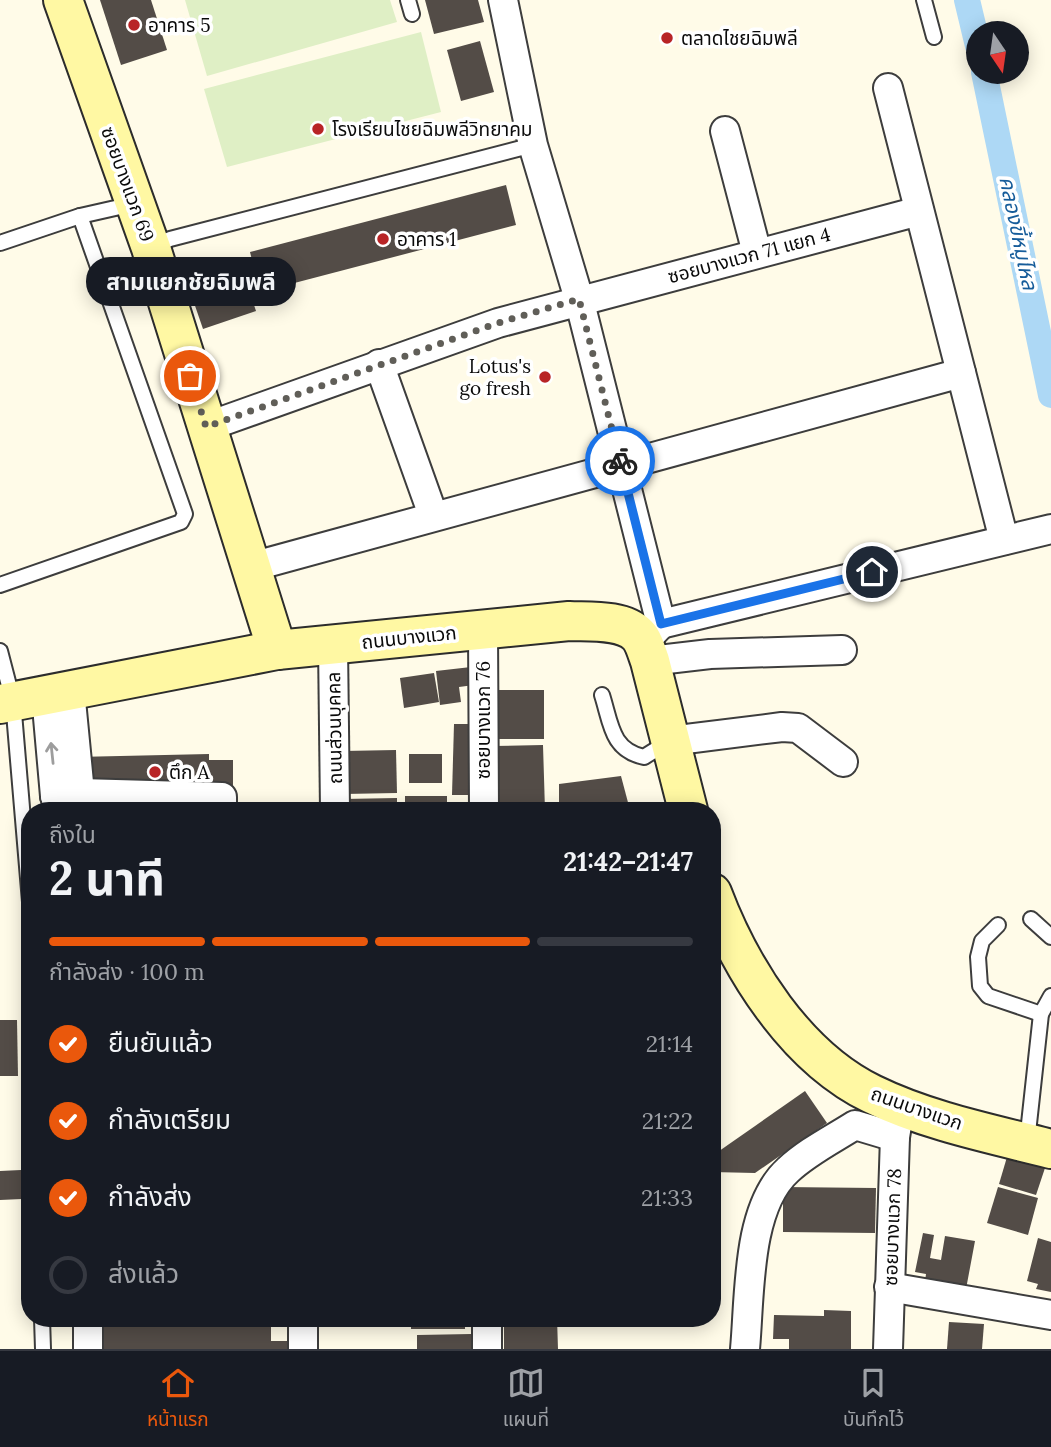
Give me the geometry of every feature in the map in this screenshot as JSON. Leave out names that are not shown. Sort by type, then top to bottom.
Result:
[{"type":"main road","name":"ซอยบางแวก 69","points":[[63,0],[151,248],[277,650]]},
{"type":"main road","name":"ถนนบางแวก","points":[[32,697],[277,650],[569,621],[605,623],[625,628],[651,643]]},
{"type":"main road","points":[[651,643],[670,741],[686,802]]},
{"type":"main road","name":"ถนนบางแวก","points":[[721,913],[740,954],[798,1037],[842,1077],[898,1121],[1039,1146]]},
{"type":"street","points":[[503,0],[533,145],[579,299],[621,464],[651,643]]},
{"type":"street","points":[[888,88],[1004,540]]},
{"type":"street","points":[[725,131],[757,253]]},
{"type":"street","name":"ซอยบางแวก 71 แยก 4","points":[[206,427],[498,323],[579,299],[919,211]]},
{"type":"street","points":[[379,364],[433,515]]},
{"type":"street","points":[[251,567],[433,515],[961,373]]},
{"type":"street","points":[[651,643],[1004,540],[1051,529]]},
{"type":"street","name":"ซอยบางแวก 76","points":[[483,630],[484,802]]},
{"type":"street","points":[[651,643],[710,654],[842,650]]},
{"type":"street","name":"ถนนส่วนบุคคล","points":[[333,645],[335,802]]},
{"type":"street","points":[[32,697],[65,800],[222,797],[222,802]]},
{"type":"street","points":[[670,741],[782,727],[798,728],[843,762]]},
{"type":"street","points":[[745,1349],[754,1240],[770,1194],[787,1170],[855,1125],[898,1121]]},
{"type":"street","name":"ซอยบางแวก 78","points":[[888,1349],[898,1121]]},
{"type":"street","points":[[889,1287],[1051,1315]]},
{"type":"street","points":[[88,1327],[88,1349]]},
{"type":"street","points":[[303,1327],[303,1349]]},
{"type":"street","points":[[487,1327],[488,1349]]},
{"type":"lane","points":[[925,0],[934,37]]},
{"type":"lane","points":[[151,248],[170,239],[533,145]]},
{"type":"lane","points":[[0,243],[80,216],[134,204]]},
{"type":"lane","points":[[0,585],[175,524],[185,514],[80,216]]},
{"type":"lane","points":[[0,651],[32,697],[31,802]]},
{"type":"lane","points":[[602,695],[618,743],[624,751],[644,757],[670,741]]},
{"type":"lane","points":[[1031,919],[1051,937]]},
{"type":"lane","points":[[998,925],[982,941],[978,957],[980,986],[989,996],[1041,1014]]},
{"type":"lane","points":[[1039,1146],[1041,1014],[1051,996]]},
{"type":"lane","points":[[42,1327],[43,1349]]},
{"type":"green space","points":[[185,0],[390,0],[397,22],[207,76]]},
{"type":"green space","points":[[421,32],[441,112],[227,167],[204,89]]},
{"type":"building","name":"อาคาร 5","points":[[100,0],[151,0],[167,50],[121,65]]},
{"type":"building","points":[[425,0],[478,0],[484,22],[434,34]]},
{"type":"building","points":[[480,41],[494,92],[461,101],[447,50]]},
{"type":"building","name":"อาคาร 1","points":[[506,185],[516,225],[260,292],[250,252]]},
{"type":"building","points":[[244,275],[256,311],[203,329],[191,294]]},
{"type":"building","points":[[471,667],[474,685],[459,687],[461,702],[440,705],[436,671]]},
{"type":"building","points":[[434,673],[439,702],[404,708],[400,678]]},
{"type":"building","points":[[494,690],[544,690],[544,739],[494,739]]},
{"type":"building","points":[[454,724],[472,724],[471,795],[452,795]]},
{"type":"building","points":[[543,745],[545,802],[494,802],[493,746]]},
{"type":"building","points":[[396,750],[397,793],[344,794],[343,751]]},
{"type":"building","name":"ตึก A","points":[[209,754],[209,760],[233,760],[233,802],[192,802],[192,799],[95,800],[76,757]]},
{"type":"building","points":[[409,754],[442,754],[442,783],[409,783]]},
{"type":"building","points":[[621,776],[628,802],[559,802],[559,784]]},
{"type":"building","points":[[405,796],[447,796],[447,802],[405,802]]},
{"type":"building","points":[[397,798],[397,802],[344,802],[344,799]]},
{"type":"building","points":[[0,1020],[17,1020],[18,1076],[0,1076]]},
{"type":"building","points":[[805,1091],[827,1123],[755,1173],[721,1172],[721,1150]]},
{"type":"building","points":[[1007,1157],[1045,1168],[1036,1195],[999,1184]]},
{"type":"building","points":[[21,1170],[21,1199],[0,1200],[0,1171]]},
{"type":"building","points":[[783,1187],[876,1188],[875,1233],[783,1232]]},
{"type":"building","points":[[998,1187],[1038,1198],[1028,1235],[987,1223]]},
{"type":"building","points":[[923,1233],[934,1235],[930,1258],[941,1260],[945,1236],[975,1241],[966,1289],[925,1281],[926,1274],[915,1272]]},
{"type":"building","points":[[1038,1238],[1051,1242],[1051,1292],[1036,1289],[1038,1284],[1027,1281]]},
{"type":"building","points":[[824,1310],[851,1311],[851,1349],[789,1349],[789,1339],[773,1339],[774,1315],[824,1316]]},
{"type":"building","points":[[949,1322],[984,1324],[982,1349],[947,1349]]},
{"type":"building","points":[[98,1327],[271,1327],[271,1341],[291,1341],[291,1349],[98,1349]]},
{"type":"building","points":[[411,1327],[465,1327],[465,1329]]},
{"type":"building","points":[[504,1327],[557,1327],[558,1349],[504,1349]]},
{"type":"building","points":[[471,1334],[471,1349],[417,1349],[417,1335]]},
{"type":"waterway","name":"คลองขี้หมูไหล","points":[[967,0],[972,21]]},
{"type":"waterway","name":"คลองขี้หมูไหล","points":[[986,84],[1051,395]]},
{"type":"way so far","points":[[190,376],[206,427],[498,323],[579,299],[620,461]]},
{"type":"place","name":"อาคาร 5","points":[[134,25]]},
{"type":"place","name":"ตลาดไชยฉิมพลี","points":[[667,38]]},
{"type":"place","name":"โรงเรียนไชยฉิมพลีวิทยาคม","points":[[318,129]]},
{"type":"place","name":"อาคาร 1","points":[[383,239]]},
{"type":"place","name":"สามแยกชัยฉิมพลี","points":[[190,376]]},
{"type":"place","name":"Lotus's go fresh","points":[[545,377]]},
{"type":"place","name":"ตึก A","points":[[155,772]]},
{"type":"route","points":[[620,461],[661,624],[872,572]]}]
